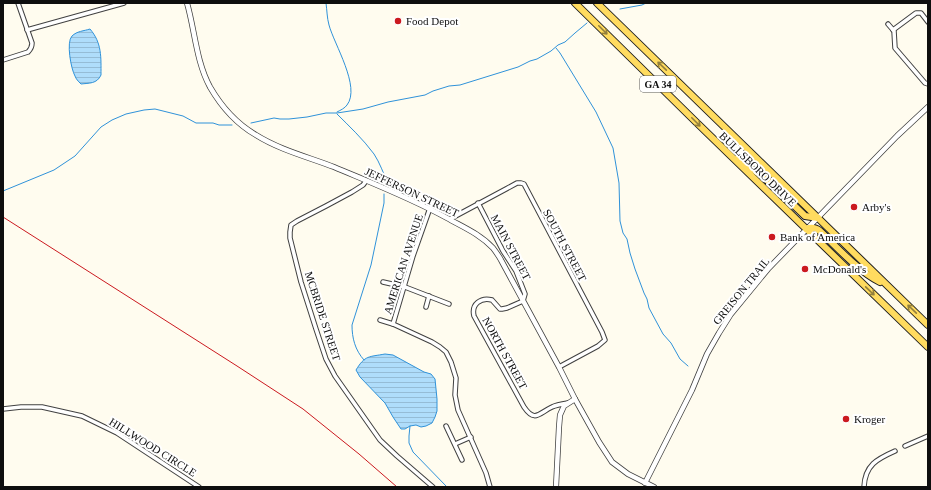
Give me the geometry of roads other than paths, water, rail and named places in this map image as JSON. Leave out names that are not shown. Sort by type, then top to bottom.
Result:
[{"type":"main road","name":"BULLSBORO DRIVE","points":[[575,3],[806,230],[928,347]]},
{"type":"main road","name":"BULLSBORO DRIVE","points":[[598,3],[928,325]]},
{"type":"main road","points":[[727,152],[761,175],[805,216],[818,218]]},
{"type":"main road","points":[[806,230],[816,228],[820,230],[853,263],[875,279],[888,286]]},
{"type":"street","points":[[3,60],[25,53],[31,49],[32,43],[18,3]]},
{"type":"street","points":[[27,30],[124,3]]},
{"type":"street","name":"JEFFERSON STREET","points":[[187,3],[198,55],[206,79],[223,106],[238,122],[255,135],[271,143],[366,180],[430,208],[472,231],[493,248],[502,260],[575,399],[612,462],[628,474],[654,487]]},
{"type":"street","points":[[893,30],[916,13],[920,13],[928,22]]},
{"type":"street","points":[[888,24],[894,32],[895,48],[924,83],[928,84]]},
{"type":"street","name":"GREISON TRAIL","points":[[645,483],[719,333],[731,314],[768,269],[897,136],[928,107]]},
{"type":"street","name":"MCBRIDE STREET","points":[[366,180],[363,185],[352,192],[291,225],[290,238],[301,282],[316,329],[326,359],[335,376],[380,440],[433,487]]},
{"type":"street","name":"SOUTH STREET","points":[[450,219],[517,183],[524,184],[605,340],[598,346],[559,367]]},
{"type":"street","name":"MAIN STREET","points":[[478,203],[503,251],[516,271],[525,294],[523,300]]},
{"type":"street","name":"AMERICAN AVENUE","points":[[393,324],[430,208]]},
{"type":"street","points":[[383,282],[404,287],[449,304]]},
{"type":"street","points":[[426,307],[429,296]]},
{"type":"street","name":"NORTH STREET","points":[[523,300],[502,309],[497,307],[492,300],[485,299],[476,304],[473,312],[474,316],[524,407],[531,415],[534,416],[553,406],[568,403]]},
{"type":"street","points":[[380,320],[393,324],[432,342],[446,352],[452,362],[456,378],[454,395],[455,401],[486,473],[490,487]]},
{"type":"street","points":[[556,487],[560,414],[568,403],[575,399]]},
{"type":"street","name":"HILLWOOD CIRCLE","points":[[3,409],[42,407],[82,416],[117,433],[199,487]]},
{"type":"street","points":[[446,426],[462,460]]},
{"type":"street","points":[[905,446],[928,436]]},
{"type":"street","points":[[455,444],[471,437]]},
{"type":"street","points":[[864,487],[867,471],[873,463],[895,451]]},
{"type":"water","points":[[90,29],[99,45],[101,56],[101,75],[95,82],[81,84],[73,73],[69,44],[70,39],[74,34]]},
{"type":"water","points":[[385,354],[393,355],[424,372],[431,374],[435,379],[437,411],[432,423],[421,427],[416,425],[401,429],[385,403],[360,377],[356,370],[365,359],[371,356]]},
{"type":"waterway","points":[[326,3],[329,25],[345,65],[351,88],[347,105],[337,112]]},
{"type":"waterway","points":[[620,9],[646,3]]},
{"type":"waterway","points":[[251,123],[274,118],[289,119],[363,109],[388,102],[425,95],[449,86],[460,85],[518,67],[537,59],[565,42],[587,23]]},
{"type":"waterway","points":[[556,48],[596,112],[613,148],[619,183],[620,221],[623,233],[627,239],[635,269],[649,308],[663,334],[671,343],[680,359],[688,366]]},
{"type":"waterway","points":[[3,191],[54,170],[75,156],[101,127],[126,114],[155,109],[183,116],[196,123],[232,125]]},
{"type":"waterway","points":[[337,114],[361,138],[374,154],[388,183]]},
{"type":"waterway","points":[[364,360],[358,352],[355,344],[352,325],[371,265],[384,203],[384,194]]},
{"type":"waterway","points":[[410,426],[409,443],[413,452],[447,487]]},
{"type":"railway","points":[[3,217],[303,409],[397,487]]},
{"type":"place","name":"Food Depot","points":[[398,21]]},
{"type":"place","name":"Arby's","points":[[854,207]]},
{"type":"place","name":"Bank of America","points":[[772,237]]},
{"type":"place","name":"McDonald's","points":[[805,269]]},
{"type":"place","name":"Kroger","points":[[846,419]]}]
